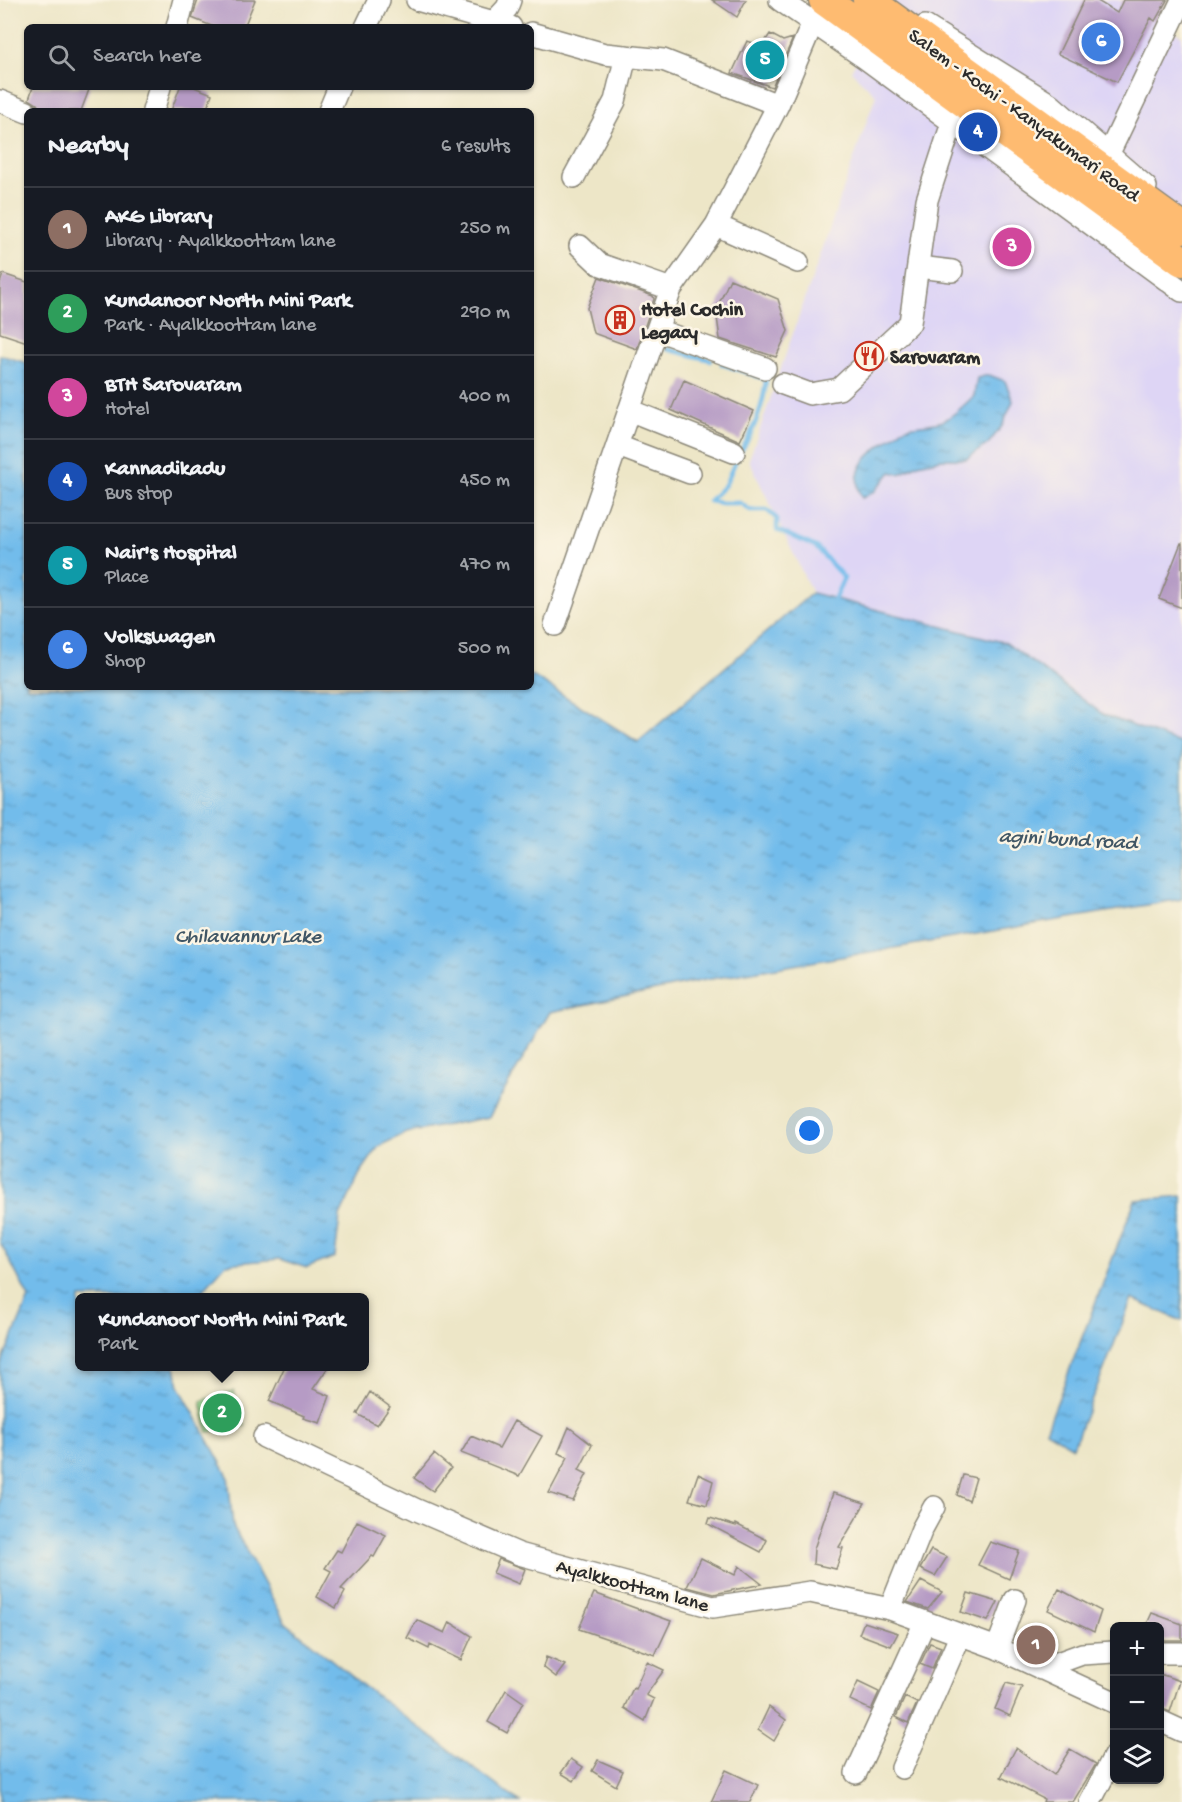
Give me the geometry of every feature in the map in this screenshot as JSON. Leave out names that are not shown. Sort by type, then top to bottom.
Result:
[{"type":"highway","name":"Salem - Kochi - Kanyakumari Road","points":[[868,0],[1065,129],[1182,228]]},
{"type":"highway","name":"Salem - Kochi - Kanyakumari Road","points":[[822,8],[1182,261]]},
{"type":"street","points":[[178,24],[184,0]]},
{"type":"street","points":[[367,24],[379,0]]},
{"type":"street","points":[[417,0],[499,24]]},
{"type":"street","points":[[502,24],[510,0]]},
{"type":"street","points":[[780,0],[822,8],[952,123],[1182,291]]},
{"type":"street","points":[[887,0],[1019,83],[1065,129],[1109,153],[1142,183],[1182,214]]},
{"type":"street","points":[[1109,153],[1182,0]]},
{"type":"street","points":[[555,625],[671,289],[716,225],[778,105],[822,8]]},
{"type":"street","points":[[534,34],[605,54],[663,60],[778,105]]},
{"type":"street","points":[[574,177],[615,101],[626,56]]},
{"type":"street","points":[[154,108],[159,90]]},
{"type":"street","points":[[330,108],[338,90]]},
{"type":"street","points":[[0,101],[24,111]]},
{"type":"street","points":[[783,384],[810,394],[839,389],[910,323],[927,200],[952,123]]},
{"type":"street","points":[[716,225],[798,262]]},
{"type":"street","points":[[580,246],[599,264],[671,289]]},
{"type":"street","points":[[919,267],[952,271]]},
{"type":"street","points":[[657,330],[765,368]]},
{"type":"street","points":[[629,410],[734,452]]},
{"type":"street","points":[[618,446],[690,473]]},
{"type":"street","name":"Ayalkkoottam lane","points":[[264,1437],[417,1510],[519,1554],[713,1607],[810,1592],[890,1609],[997,1648],[1110,1700]]},
{"type":"street","points":[[890,1609],[922,1529],[934,1507]]},
{"type":"street","points":[[997,1648],[1015,1599]]},
{"type":"street","points":[[856,1773],[924,1622]]},
{"type":"street","points":[[902,1767],[960,1636]]},
{"type":"street","points":[[1041,1669],[1082,1654],[1110,1652]]},
{"type":"street","points":[[1164,1653],[1182,1653]]},
{"type":"street","points":[[1164,1723],[1182,1731]]},
{"type":"street","points":[[1090,1802],[1110,1764]]},
{"type":"shaded area","points":[[889,0],[1119,0],[1182,36],[1182,744],[1104,715],[1006,643],[812,593],[749,460],[876,95],[851,71]]},
{"type":"green space","points":[[234,1391],[245,1426],[208,1432],[201,1401]]},
{"type":"water","name":"Chilavannur Lake","points":[[0,355],[24,362],[24,690],[534,690],[534,677],[638,742],[812,593],[1006,643],[1104,715],[1182,744],[1182,899],[705,980],[550,1012],[489,1117],[406,1133],[379,1146],[361,1172],[340,1216],[335,1257],[307,1268],[279,1259],[226,1264],[201,1293],[75,1293],[75,1371],[176,1371],[179,1386],[228,1476],[233,1526],[285,1622],[365,1687],[521,1802],[0,1802],[0,1367],[29,1298],[0,1242]]},
{"type":"water","points":[[989,375],[1005,381],[1013,401],[1002,426],[988,444],[966,459],[941,459],[918,464],[900,474],[891,472],[874,492],[862,498],[858,478],[864,461],[870,454],[903,429],[949,418],[974,396],[977,378]]},
{"type":"water","points":[[1182,1196],[1182,1321],[1132,1299],[1073,1447],[1046,1431],[1135,1200]]},
{"type":"building","points":[[198,0],[255,0],[245,24],[207,24],[192,18]]},
{"type":"building","points":[[712,0],[746,0],[737,17]]},
{"type":"building","points":[[1084,0],[1096,0],[1117,13],[1123,0],[1167,0],[1155,21],[1151,18],[1117,82],[1058,54]]},
{"type":"building","points":[[770,34],[783,41],[793,38],[772,87],[732,73],[747,41],[762,46]]},
{"type":"building","points":[[32,90],[89,90],[82,108],[41,108],[29,99]]},
{"type":"building","points":[[179,90],[202,90],[212,94],[207,108],[172,108]]},
{"type":"building","points":[[3,274],[24,281],[24,341],[0,333],[0,283]]},
{"type":"building","name":"Hotel Cochin Legacy","points":[[599,277],[653,296],[654,299],[637,349],[593,333],[587,308]]},
{"type":"building","points":[[730,279],[778,299],[788,331],[776,357],[720,339],[716,310]]},
{"type":"building","points":[[684,380],[754,411],[740,441],[671,410]]},
{"type":"building","points":[[1182,543],[1182,608],[1159,599]]},
{"type":"building","points":[[283,1371],[326,1371],[313,1389],[330,1396],[320,1423],[303,1418],[304,1416],[269,1401]]},
{"type":"building","points":[[370,1392],[390,1407],[377,1425],[357,1414]]},
{"type":"building","points":[[514,1421],[542,1436],[519,1476],[461,1453],[471,1436],[499,1448]]},
{"type":"building","points":[[569,1427],[592,1445],[579,1470],[587,1474],[573,1501],[549,1493],[568,1457],[558,1453]]},
{"type":"building","points":[[434,1454],[451,1468],[433,1491],[414,1478]]},
{"type":"building","points":[[698,1474],[713,1481],[707,1505],[689,1500]]},
{"type":"building","points":[[963,1475],[976,1478],[969,1501],[957,1495]]},
{"type":"building","points":[[833,1493],[865,1503],[839,1547],[843,1548],[836,1569],[813,1564],[814,1549]]},
{"type":"building","points":[[710,1518],[736,1526],[736,1524],[767,1540],[761,1552],[708,1524]]},
{"type":"building","points":[[357,1521],[386,1535],[374,1557],[372,1556],[341,1589],[345,1592],[336,1608],[317,1597],[331,1571],[325,1568],[337,1550],[341,1552]]},
{"type":"building","points":[[990,1542],[1019,1551],[1009,1579],[978,1565]]},
{"type":"building","points":[[931,1550],[947,1557],[935,1576],[920,1569]]},
{"type":"building","points":[[701,1558],[735,1575],[739,1566],[762,1584],[714,1594],[687,1587]]},
{"type":"building","points":[[499,1559],[525,1569],[519,1584],[493,1573]]},
{"type":"building","points":[[921,1581],[942,1592],[928,1609],[907,1602]]},
{"type":"building","points":[[1059,1589],[1101,1611],[1094,1632],[1048,1610]]},
{"type":"building","points":[[594,1593],[671,1621],[655,1655],[579,1629]]},
{"type":"building","points":[[968,1593],[998,1602],[988,1621],[961,1612]]},
{"type":"building","points":[[1152,1613],[1182,1624],[1182,1640],[1164,1640],[1164,1622],[1148,1622]]},
{"type":"building","points":[[417,1620],[445,1633],[450,1622],[472,1636],[461,1660],[430,1645],[429,1649],[407,1638]]},
{"type":"building","points":[[864,1622],[898,1633],[891,1646],[859,1634]]},
{"type":"building","points":[[930,1643],[941,1647],[932,1669],[920,1664]]},
{"type":"building","points":[[546,1657],[565,1665],[556,1677],[543,1667]]},
{"type":"building","points":[[647,1662],[664,1670],[646,1695],[654,1699],[645,1721],[624,1708]]},
{"type":"building","points":[[1164,1675],[1180,1681],[1170,1712],[1164,1710]]},
{"type":"building","points":[[858,1682],[879,1692],[871,1710],[850,1700]]},
{"type":"building","points":[[1006,1683],[1022,1687],[1010,1716],[995,1709]]},
{"type":"building","points":[[506,1690],[523,1702],[507,1733],[488,1722]]},
{"type":"building","points":[[905,1697],[917,1703],[908,1723],[896,1717]]},
{"type":"building","points":[[769,1707],[786,1720],[774,1741],[758,1730]]},
{"type":"building","points":[[1016,1748],[1054,1775],[1070,1749],[1096,1764],[1073,1802],[1043,1802],[1044,1799],[1001,1777]]},
{"type":"building","points":[[571,1759],[583,1767],[574,1781],[561,1773]]},
{"type":"building","points":[[598,1760],[623,1771],[616,1786],[592,1771]]},
{"type":"building","points":[[726,1770],[758,1785],[750,1802],[711,1802]]},
{"type":"waterway","points":[[667,349],[711,360]]},
{"type":"waterway","points":[[722,364],[766,379],[758,416],[741,451]]},
{"type":"waterway","points":[[737,458],[725,485],[709,501],[740,503],[750,510],[767,510],[777,519],[777,530],[816,547],[844,578],[833,602]]},
{"type":"place","name":"Volkswagen","points":[[1101,42]]},
{"type":"place","name":"Nair's Hospital","points":[[765,60]]},
{"type":"place","name":"Kannadikadu","points":[[978,132]]},
{"type":"place","name":"BTH Sarovaram","points":[[1012,247]]},
{"type":"place","name":"Hotel Cochin Legacy","points":[[620,320]]},
{"type":"place","name":"Sarovaram","points":[[869,356]]},
{"type":"place","name":"Kundanoor North Mini Park","points":[[222,1413]]},
{"type":"place","name":"AKG Library","points":[[1036,1645]]},
{"type":"water label","name":"agini bund road","points":[[1068,838]]}]
